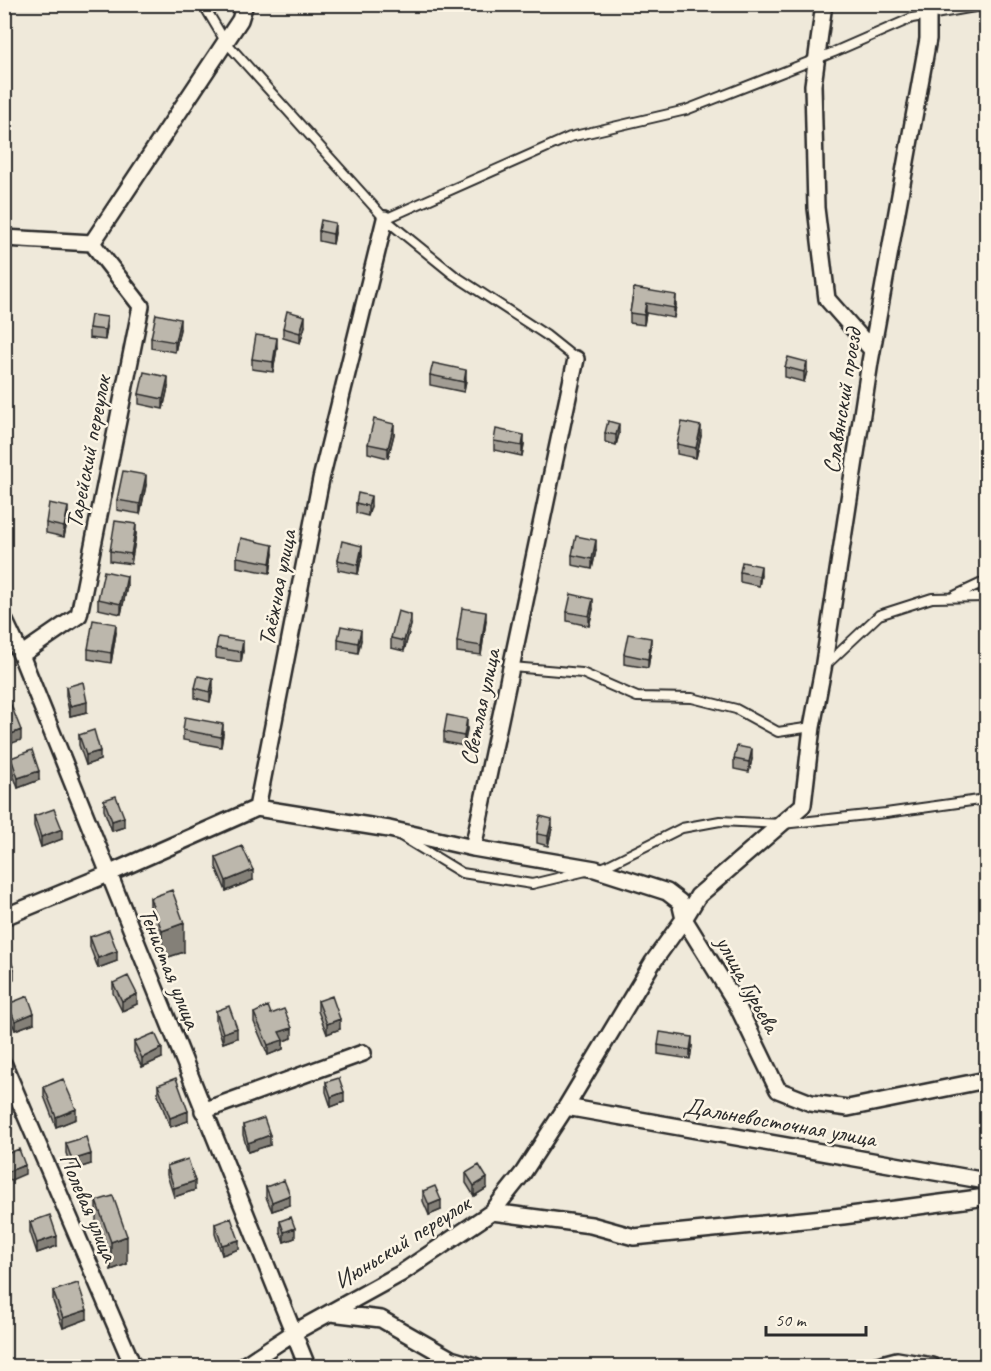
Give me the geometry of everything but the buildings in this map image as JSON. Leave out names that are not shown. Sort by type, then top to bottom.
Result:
[{"type":"street","points":[[4,238],[92,243],[240,20],[245,4]]},
{"type":"street","points":[[824,4],[813,85],[816,208],[827,299],[872,350]]},
{"type":"street","name":"Славянский проезд","points":[[802,805],[812,727],[872,350],[928,39],[928,10]]},
{"type":"street","name":"Таёжная улица","points":[[257,808],[321,479],[385,219]]},
{"type":"street","name":"Тарейский переулок","points":[[21,655],[80,615],[141,306],[92,243]]},
{"type":"street","name":"Светлая улица","points":[[473,848],[576,359]]},
{"type":"street","name":"Тенистая улица","points":[[4,619],[21,655],[307,1366]]},
{"type":"street","name":"Июньский переулок","points":[[243,1366],[293,1334],[400,1274],[492,1212],[523,1173],[566,1107],[653,962],[698,896],[802,805]]},
{"type":"street","points":[[4,916],[108,874],[257,808],[389,829],[473,848]]},
{"type":"street","name":"улица Гурьева","points":[[473,848],[595,869],[667,892],[680,902],[684,919],[735,1003],[778,1090],[811,1103],[848,1108],[987,1080]]},
{"type":"street","points":[[203,1111],[363,1053]]},
{"type":"street","name":"Полевая улица","points":[[4,1065],[133,1366]]},
{"type":"street","name":"Дальневосточная улица","points":[[566,1107],[987,1181]]},
{"type":"street","points":[[492,1212],[591,1225],[634,1237],[843,1216],[987,1197]]},
{"type":"street","points":[[331,1313],[381,1319],[451,1359],[476,1366]]},
{"type":"street","points":[[874,1366],[897,1360],[932,1366]]},
{"type":"lane","points":[[203,4],[225,41],[385,219],[454,275],[546,335],[576,359]]},
{"type":"lane","points":[[385,219],[570,137],[686,110],[816,59],[928,10],[987,5]]},
{"type":"lane","points":[[950,598],[987,581]]},
{"type":"lane","points":[[823,669],[879,615],[932,598],[987,597]]},
{"type":"lane","points":[[512,667],[582,673],[637,697],[692,698],[736,709],[778,732],[812,727]]},
{"type":"lane","points":[[389,829],[462,873],[532,884],[606,866],[682,828],[720,821],[782,824],[987,799]]}]
